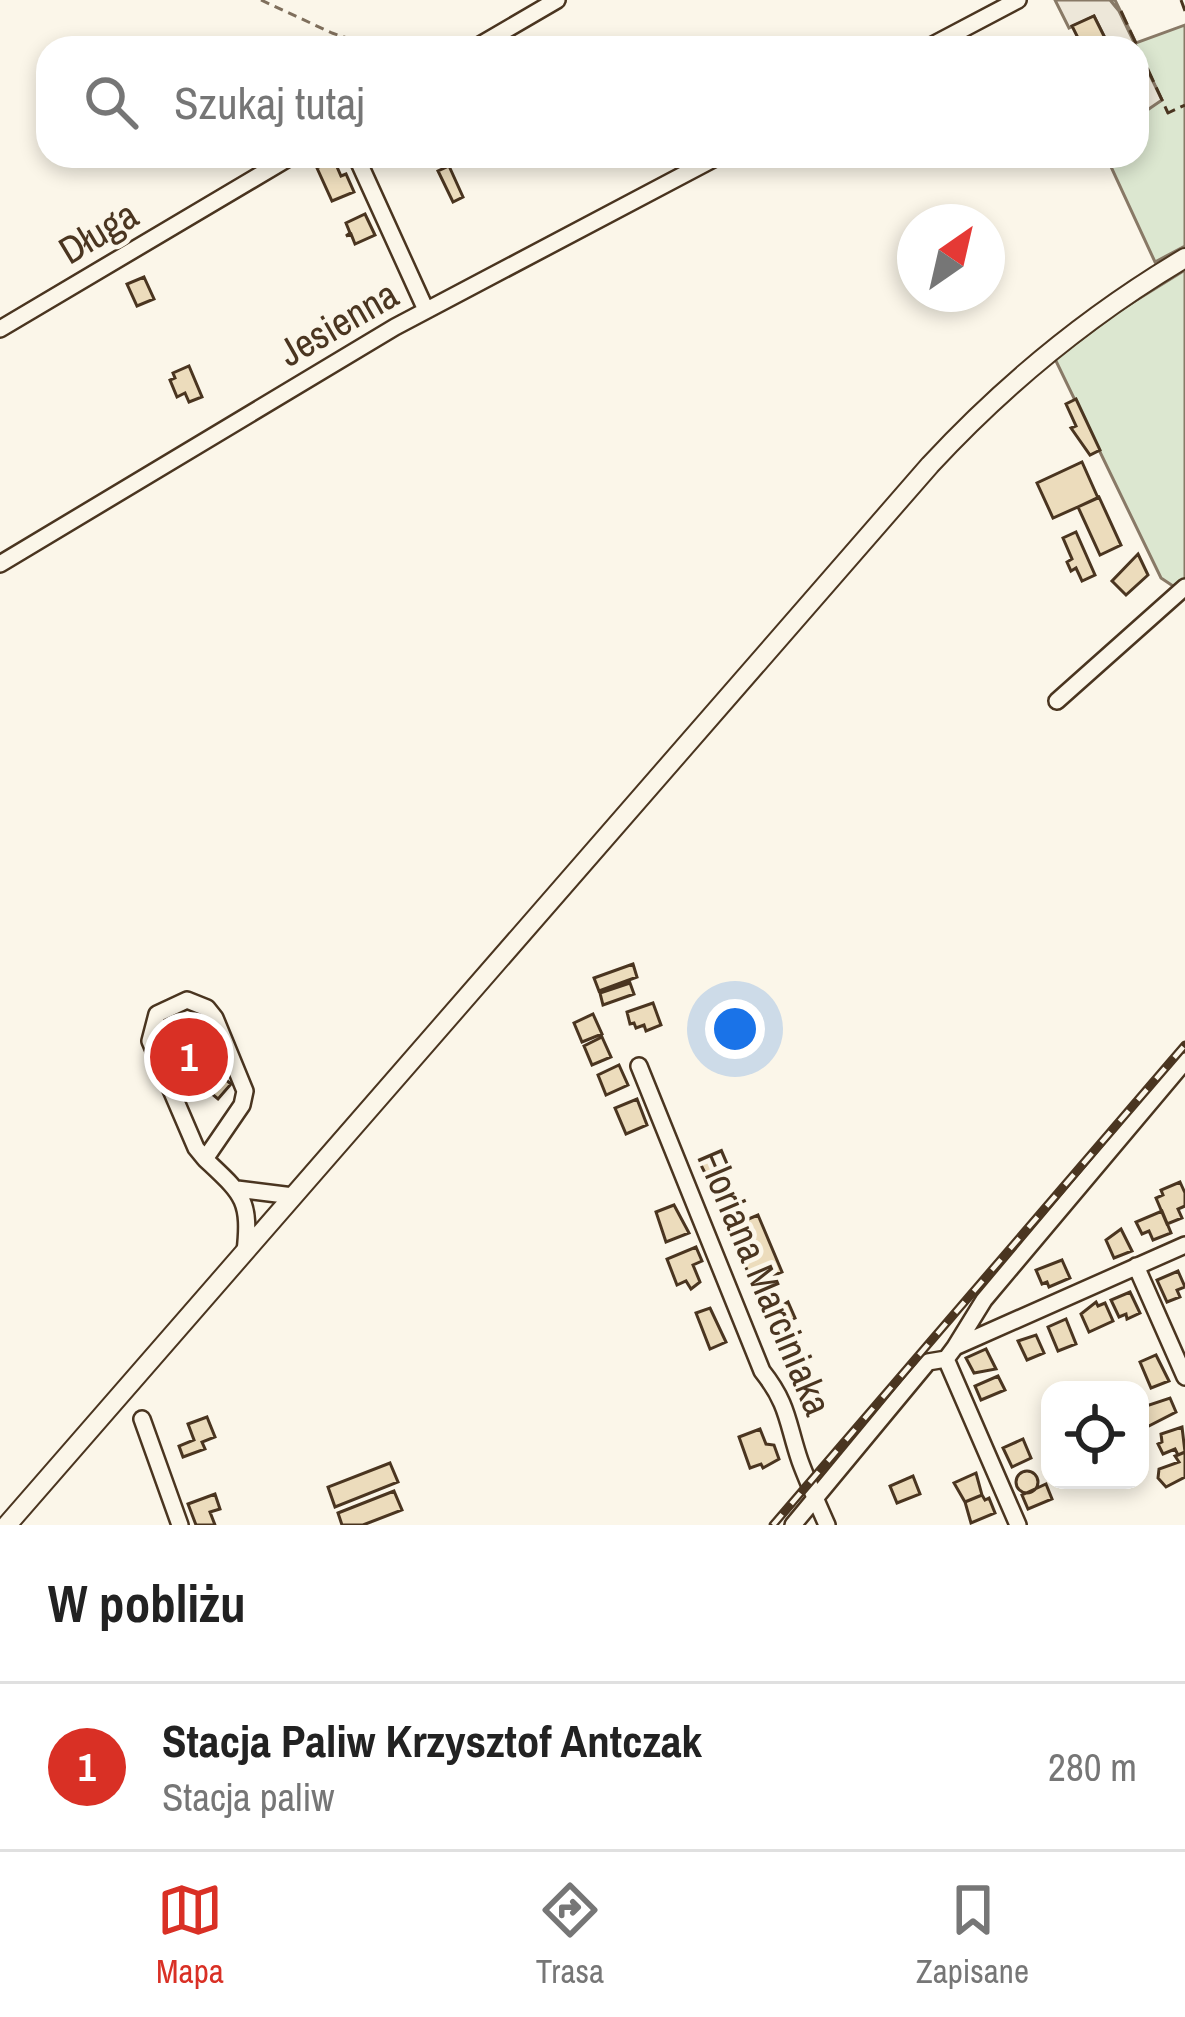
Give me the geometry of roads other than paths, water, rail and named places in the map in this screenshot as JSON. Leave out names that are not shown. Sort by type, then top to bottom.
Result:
[{"type":"main road","points":[[7,1525],[961,432],[1067,336],[1185,258]]},
{"type":"street","points":[[496,36],[557,0]]},
{"type":"street","points":[[950,36],[1018,0]]},
{"type":"street","name":"Długa","points":[[0,329],[272,168]]},
{"type":"street","points":[[362,168],[427,310]]},
{"type":"street","name":"Jesienna","points":[[0,564],[427,310],[696,168]]},
{"type":"street","points":[[1057,701],[1185,586]]},
{"type":"street","points":[[205,1159],[242,1105],[245,1091],[215,1018],[207,1007],[187,1000],[158,1014],[150,1041],[196,1148],[205,1159],[237,1189],[248,1208],[245,1252]]},
{"type":"street","points":[[951,1353],[984,1300],[1185,1061]]},
{"type":"street","name":"Floriana Marciniaka","points":[[639,1066],[762,1371],[780,1393],[827,1525]]},
{"type":"street","points":[[237,1189],[293,1196]]},
{"type":"street","points":[[793,1525],[928,1362],[1185,1245]]},
{"type":"street","points":[[1136,1266],[1185,1377]]},
{"type":"street","points":[[951,1353],[1018,1525]]},
{"type":"street","points":[[142,1420],[180,1525]]},
{"type":"railway","points":[[773,1525],[1185,1045]]},
{"type":"place","name":"Stacja Paliw Krzysztof Antczak","points":[[189,1057]]}]
